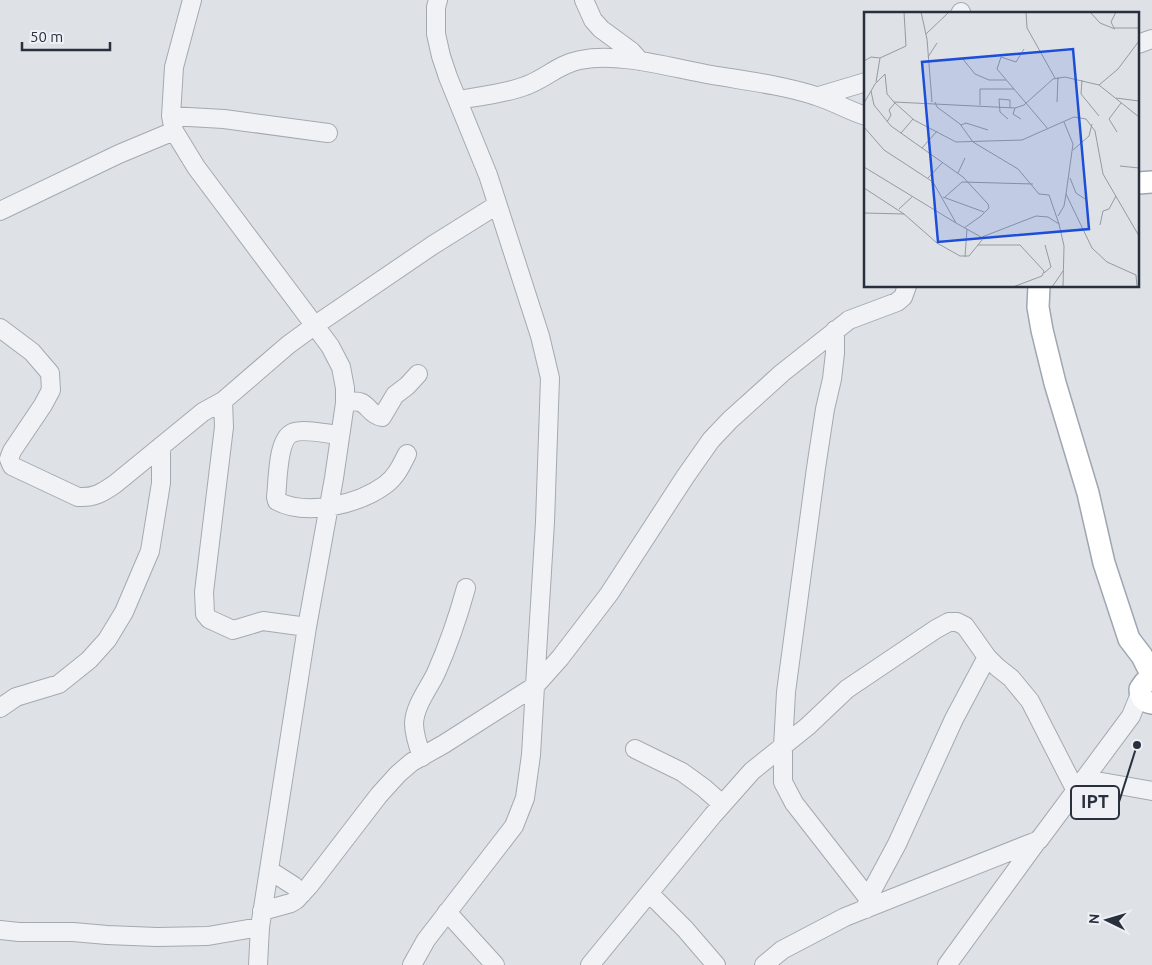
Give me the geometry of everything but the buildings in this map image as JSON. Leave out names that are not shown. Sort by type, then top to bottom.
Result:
[{"type":"main road","points":[[1039,288],[1038,307],[1055,383],[1088,493],[1104,563],[1129,639],[1142,656],[1148,690]]},
{"type":"street","points":[[192,0],[174,67],[173,123],[196,167],[330,346],[341,367],[345,388],[345,403],[329,507],[307,627],[261,919],[258,965]]},
{"type":"street","points":[[412,965],[426,940],[514,826],[525,798],[531,755],[545,522],[550,378],[540,336],[488,176],[448,77],[436,34],[436,7],[438,0]]},
{"type":"street","points":[[584,0],[592,20],[631,51],[640,61]]},
{"type":"street","points":[[1140,43],[1152,39]]},
{"type":"street","points":[[458,100],[527,86],[566,64],[581,60],[604,58],[640,61],[776,85],[819,96],[864,115]]},
{"type":"street","points":[[819,96],[864,83]]},
{"type":"street","points":[[0,211],[119,154],[173,123],[224,119],[328,133]]},
{"type":"street","points":[[0,328],[32,352],[50,373],[51,390],[43,406],[12,451],[9,459],[12,466],[78,496],[90,498],[101,494],[115,484],[203,412],[223,400],[288,345],[314,326],[433,245],[497,205]]},
{"type":"street","points":[[0,930],[157,937],[208,936],[261,919],[291,904],[302,894],[379,795],[398,774],[412,762],[535,686],[560,658],[608,594],[684,477],[711,440],[730,420],[835,330],[849,320],[897,302],[903,297],[906,288]]},
{"type":"street","points":[[835,330],[832,379],[825,409],[816,468],[786,692],[783,782],[788,792],[867,903]]},
{"type":"street","points":[[345,403],[351,401],[367,405],[376,416],[382,418],[395,395],[418,374]]},
{"type":"street","points":[[223,400],[224,427],[204,592],[205,614],[209,619],[233,630],[263,621],[307,627]]},
{"type":"street","points":[[339,436],[303,432],[293,433],[286,439],[280,454],[277,501],[290,507],[329,507],[359,499],[384,486],[396,475],[407,454]]},
{"type":"street","points":[[0,708],[16,697],[59,684],[89,660],[107,640],[124,612],[150,552],[161,483],[161,446]]},
{"type":"street","points":[[422,757],[416,740],[414,721],[421,700],[436,672],[459,613],[466,588]]},
{"type":"street","points":[[590,965],[722,804],[752,771],[808,726],[847,690],[936,628],[949,622],[956,622],[965,626],[987,657],[997,668],[1011,678],[1030,701],[1081,785]]},
{"type":"street","points":[[867,903],[897,844],[954,719],[987,657]]},
{"type":"street","points":[[947,965],[1081,785],[1148,690]]},
{"type":"street","points":[[635,749],[682,772],[722,804]]},
{"type":"street","points":[[1081,785],[1152,791]]},
{"type":"street","points":[[764,965],[782,950],[867,903],[1039,840]]},
{"type":"street","points":[[269,870],[294,886],[302,894]]},
{"type":"street","points":[[649,893],[685,929],[716,965]]},
{"type":"street","points":[[447,912],[495,965]]},
{"type":"place","name":"IPT","points":[[1137,745]]}]
